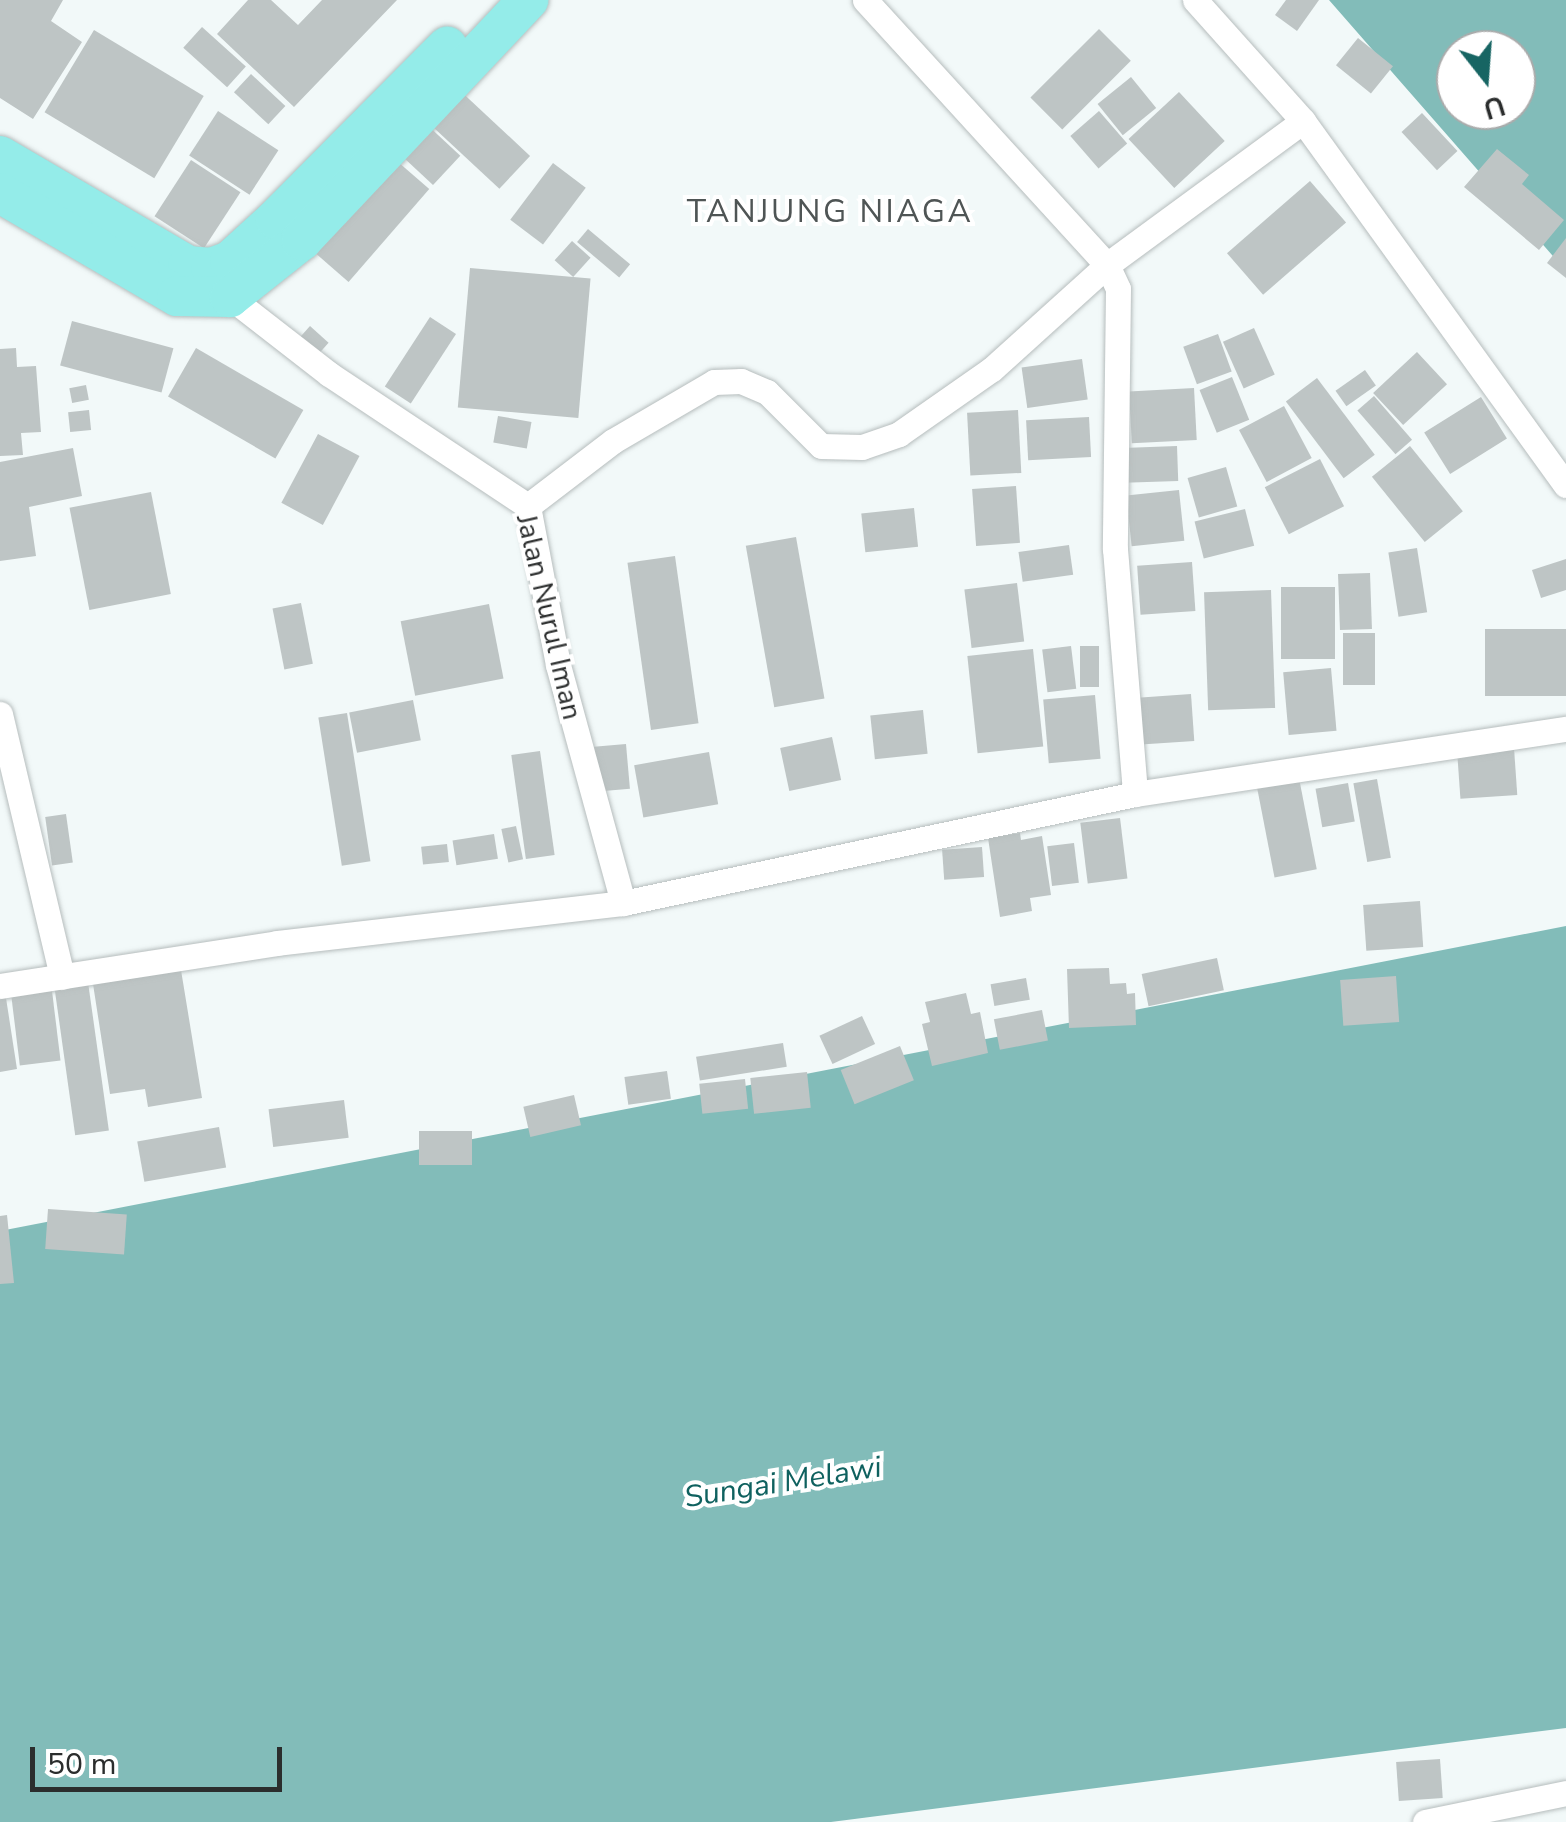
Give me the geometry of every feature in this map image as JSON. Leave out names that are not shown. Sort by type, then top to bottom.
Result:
[{"type":"main road","points":[[0,156],[188,266],[211,268],[230,261],[276,219],[493,0]]},
{"type":"main road","points":[[0,193],[177,296],[230,297],[302,240],[528,0]]},
{"type":"street","points":[[865,0],[1107,264],[1118,289],[1116,549],[1135,794]]},
{"type":"street","points":[[1196,0],[1303,121],[1566,485]]},
{"type":"street","points":[[528,506],[614,441],[714,382],[741,381],[768,392],[821,446],[862,447],[899,434],[992,369],[1107,264],[1303,121]]},
{"type":"street","name":"Jalan Nurul Iman","points":[[230,297],[330,374],[528,506],[558,666],[623,902]]},
{"type":"street","points":[[0,714],[62,977]]},
{"type":"street","points":[[0,986],[277,943],[623,902],[1135,794],[1566,728]]},
{"type":"street","points":[[1425,1822],[1566,1793]]},
{"type":"water","points":[[1329,0],[1566,0],[1566,271],[1443,130],[1536,130],[1536,30],[1436,30],[1436,122]]},
{"type":"water","name":"Sungai Melawi","points":[[1566,926],[1566,1728],[831,1822],[0,1822],[0,1231]]},
{"type":"building","points":[[0,0],[63,0],[51,21],[82,42],[33,119],[0,98]]},
{"type":"building","points":[[248,0],[271,0],[298,25],[322,0],[397,0],[294,107],[217,34]]},
{"type":"building","points":[[1286,0],[1319,0],[1297,31],[1275,15]]},
{"type":"building","points":[[202,27],[246,66],[227,87],[183,48]]},
{"type":"building","points":[[1099,29],[1131,61],[1062,129],[1030,98]]},
{"type":"building","points":[[94,30],[204,96],[154,178],[45,112]]},
{"type":"building","points":[[1358,38],[1393,66],[1371,94],[1336,65]]},
{"type":"building","points":[[251,74],[285,106],[268,124],[234,92]]},
{"type":"building","points":[[1131,77],[1156,108],[1123,135],[1098,104]]},
{"type":"building","points":[[454,85],[530,156],[499,189],[423,118]]},
{"type":"building","points":[[1179,92],[1225,141],[1174,188],[1129,139]]},
{"type":"building","points":[[218,111],[278,150],[250,195],[189,155]]},
{"type":"building","points":[[1099,111],[1127,143],[1099,168],[1070,136]]},
{"type":"building","points":[[1422,113],[1457,151],[1437,170],[1402,132]]},
{"type":"building","points":[[423,121],[460,156],[433,185],[396,150]]},
{"type":"building","points":[[1497,149],[1529,175],[1522,184],[1564,220],[1539,250],[1464,187]]},
{"type":"building","points":[[390,155],[429,189],[349,282],[309,248]]},
{"type":"building","points":[[191,160],[240,192],[204,248],[155,216]]},
{"type":"building","points":[[553,163],[586,188],[543,244],[510,220]]},
{"type":"building","points":[[1310,181],[1346,223],[1263,295],[1227,253]]},
{"type":"building","points":[[588,229],[630,264],[619,277],[577,242]]},
{"type":"building","points":[[1566,238],[1566,278],[1547,263]]},
{"type":"building","points":[[572,241],[591,258],[573,277],[555,260]]},
{"type":"building","points":[[470,268],[591,279],[578,418],[458,407]]},
{"type":"building","points":[[430,317],[456,334],[411,403],[385,387]]},
{"type":"building","points":[[72,321],[173,348],[162,393],[60,365]]},
{"type":"building","points":[[310,326],[329,343],[319,354],[300,337]]},
{"type":"building","points":[[1254,328],[1275,375],[1244,388],[1223,342]]},
{"type":"building","points":[[1218,334],[1232,372],[1197,384],[1183,347]]},
{"type":"building","points":[[16,348],[17,367],[36,366],[41,432],[21,433],[23,455],[0,456],[0,349]]},
{"type":"building","points":[[196,348],[303,410],[275,458],[168,396]]},
{"type":"building","points":[[1417,352],[1447,384],[1403,425],[1373,393]]},
{"type":"building","points":[[1082,359],[1088,400],[1027,408],[1022,367]]},
{"type":"building","points":[[1365,370],[1376,386],[1346,406],[1336,391]]},
{"type":"building","points":[[1232,377],[1249,420],[1217,433],[1200,390]]},
{"type":"building","points":[[1317,378],[1375,455],[1344,478],[1286,401]]},
{"type":"building","points":[[86,385],[89,400],[72,403],[69,388]]},
{"type":"building","points":[[1194,388],[1197,440],[1132,443],[1129,391]]},
{"type":"building","points":[[1374,396],[1412,440],[1395,454],[1357,410]]},
{"type":"building","points":[[1481,397],[1507,439],[1450,474],[1424,433]]},
{"type":"building","points":[[1284,406],[1312,458],[1267,482],[1239,430]]},
{"type":"building","points":[[89,410],[91,430],[70,432],[68,412]]},
{"type":"building","points":[[1018,410],[1021,473],[970,476],[967,413]]},
{"type":"building","points":[[498,416],[531,422],[527,448],[493,443]]},
{"type":"building","points":[[1089,417],[1091,457],[1028,460],[1026,420]]},
{"type":"building","points":[[318,434],[359,456],[323,525],[281,503]]},
{"type":"building","points":[[1177,446],[1178,481],[1124,483],[1123,448]]},
{"type":"building","points":[[1410,446],[1463,511],[1425,542],[1372,477]]},
{"type":"building","points":[[73,448],[82,496],[29,507],[36,556],[0,561],[0,462]]},
{"type":"building","points":[[1320,459],[1344,506],[1289,534],[1265,487]]},
{"type":"building","points":[[1226,467],[1237,506],[1199,517],[1188,478]]},
{"type":"building","points":[[1016,486],[1020,543],[976,546],[972,489]]},
{"type":"building","points":[[1179,490],[1184,541],[1132,546],[1126,496]]},
{"type":"building","points":[[151,492],[171,594],[89,610],[70,508]]},
{"type":"building","points":[[914,508],[918,547],[865,552],[861,514]]},
{"type":"building","points":[[1245,509],[1254,546],[1204,558],[1195,522]]},
{"type":"building","points":[[796,537],[824,699],[774,707],[746,546]]},
{"type":"building","points":[[1069,545],[1073,575],[1023,582],[1018,552]]},
{"type":"building","points":[[1417,548],[1427,612],[1399,617],[1388,553]]},
{"type":"building","points":[[675,556],[699,723],[651,730],[627,563]]},
{"type":"building","points":[[1566,559],[1566,590],[1541,598],[1532,570]]},
{"type":"building","points":[[1192,562],[1195,611],[1141,615],[1137,566]]},
{"type":"building","points":[[1370,573],[1372,629],[1340,630],[1338,574]]},
{"type":"building","points":[[1017,583],[1024,642],[972,648],[964,589]]},
{"type":"building","points":[[1281,587],[1335,587],[1335,659],[1281,659]]},
{"type":"building","points":[[1271,590],[1275,708],[1208,710],[1204,592]]},
{"type":"building","points":[[301,603],[313,664],[284,669],[273,609]]},
{"type":"building","points":[[489,604],[504,679],[415,696],[401,621]]},
{"type":"building","points":[[1485,629],[1566,629],[1566,696],[1485,696]]},
{"type":"building","points":[[1343,633],[1375,633],[1375,685],[1343,685]]},
{"type":"building","points":[[1071,646],[1076,689],[1047,692],[1042,650]]},
{"type":"building","points":[[1080,646],[1099,646],[1099,687],[1080,687]]},
{"type":"building","points":[[1033,649],[1043,746],[978,753],[967,656]]},
{"type":"building","points":[[1331,668],[1336,731],[1289,735],[1283,672]]},
{"type":"building","points":[[1191,694],[1194,741],[1137,745],[1134,698]]},
{"type":"building","points":[[1095,695],[1101,759],[1049,763],[1043,700]]},
{"type":"building","points":[[413,700],[421,740],[357,753],[349,712]]},
{"type":"building","points":[[923,710],[928,754],[875,759],[870,716]]},
{"type":"building","points":[[347,713],[370,861],[342,866],[318,718]]},
{"type":"building","points":[[832,737],[841,780],[789,791],[780,748]]},
{"type":"building","points":[[626,744],[630,789],[598,792],[594,747]]},
{"type":"building","points":[[1514,748],[1517,795],[1460,799],[1457,752]]},
{"type":"building","points":[[540,751],[555,855],[526,859],[511,755]]},
{"type":"building","points":[[709,752],[718,804],[643,817],[634,765]]},
{"type":"building","points":[[1299,778],[1317,869],[1275,877],[1257,786]]},
{"type":"building","points":[[1377,779],[1391,858],[1367,862],[1353,783]]},
{"type":"building","points":[[1348,783],[1355,821],[1322,827],[1316,789]]},
{"type":"building","points":[[66,814],[73,863],[52,865],[45,817]]},
{"type":"building","points":[[1120,818],[1127,879],[1088,883],[1080,823]]},
{"type":"building","points":[[516,826],[523,859],[508,862],[501,829]]},
{"type":"building","points":[[1020,833],[1021,840],[1042,836],[1051,895],[1030,898],[1032,911],[1000,917],[988,838]]},
{"type":"building","points":[[494,834],[498,859],[456,865],[453,841]]},
{"type":"building","points":[[1074,843],[1079,883],[1052,886],[1047,846]]},
{"type":"building","points":[[447,844],[449,862],[423,865],[421,847]]},
{"type":"building","points":[[982,847],[984,877],[944,880],[942,850]]},
{"type":"building","points":[[1420,901],[1423,947],[1366,951],[1363,905]]},
{"type":"building","points":[[1217,958],[1224,990],[1149,1006],[1142,974]]},
{"type":"building","points":[[1109,968],[1110,984],[1126,983],[1127,994],[1135,993],[1136,1025],[1069,1028],[1067,969]]},
{"type":"building","points":[[181,970],[202,1098],[148,1107],[145,1089],[110,1094],[93,984]]},
{"type":"building","points":[[1396,976],[1399,1022],[1343,1026],[1340,980]]},
{"type":"building","points":[[1026,978],[1030,1000],[994,1006],[991,984]]},
{"type":"building","points":[[88,982],[109,1131],[75,1135],[54,987]]},
{"type":"building","points":[[52,991],[61,1060],[20,1065],[11,996]]},
{"type":"building","points":[[966,993],[971,1014],[980,1012],[988,1053],[932,1066],[922,1024],[930,1022],[925,1002]]},
{"type":"building","points":[[6,998],[17,1069],[0,1072],[0,999]]},
{"type":"building","points":[[1042,1010],[1048,1040],[1000,1050],[994,1019]]},
{"type":"building","points":[[862,1016],[875,1044],[833,1064],[819,1036]]},
{"type":"building","points":[[783,1043],[787,1067],[700,1080],[696,1057]]},
{"type":"building","points":[[900,1046],[914,1080],[855,1104],[841,1070]]},
{"type":"building","points":[[667,1071],[671,1099],[628,1105],[624,1077]]},
{"type":"building","points":[[807,1072],[811,1108],[754,1114],[750,1078]]},
{"type":"building","points":[[745,1079],[748,1109],[702,1114],[699,1084]]},
{"type":"building","points":[[574,1095],[581,1125],[530,1137],[523,1107]]},
{"type":"building","points":[[344,1100],[349,1138],[273,1147],[269,1109]]},
{"type":"building","points":[[219,1127],[226,1167],[144,1182],[137,1141]]},
{"type":"building","points":[[419,1131],[472,1131],[472,1165],[419,1165]]},
{"type":"building","points":[[48,1209],[127,1215],[124,1254],[45,1249]]},
{"type":"building","points":[[7,1215],[14,1283],[0,1284],[0,1216]]},
{"type":"building","points":[[1440,1759],[1443,1798],[1399,1801],[1396,1762]]},
{"type":"district","name":"TANJUNG NIAGA","points":[[830,212]]}]
